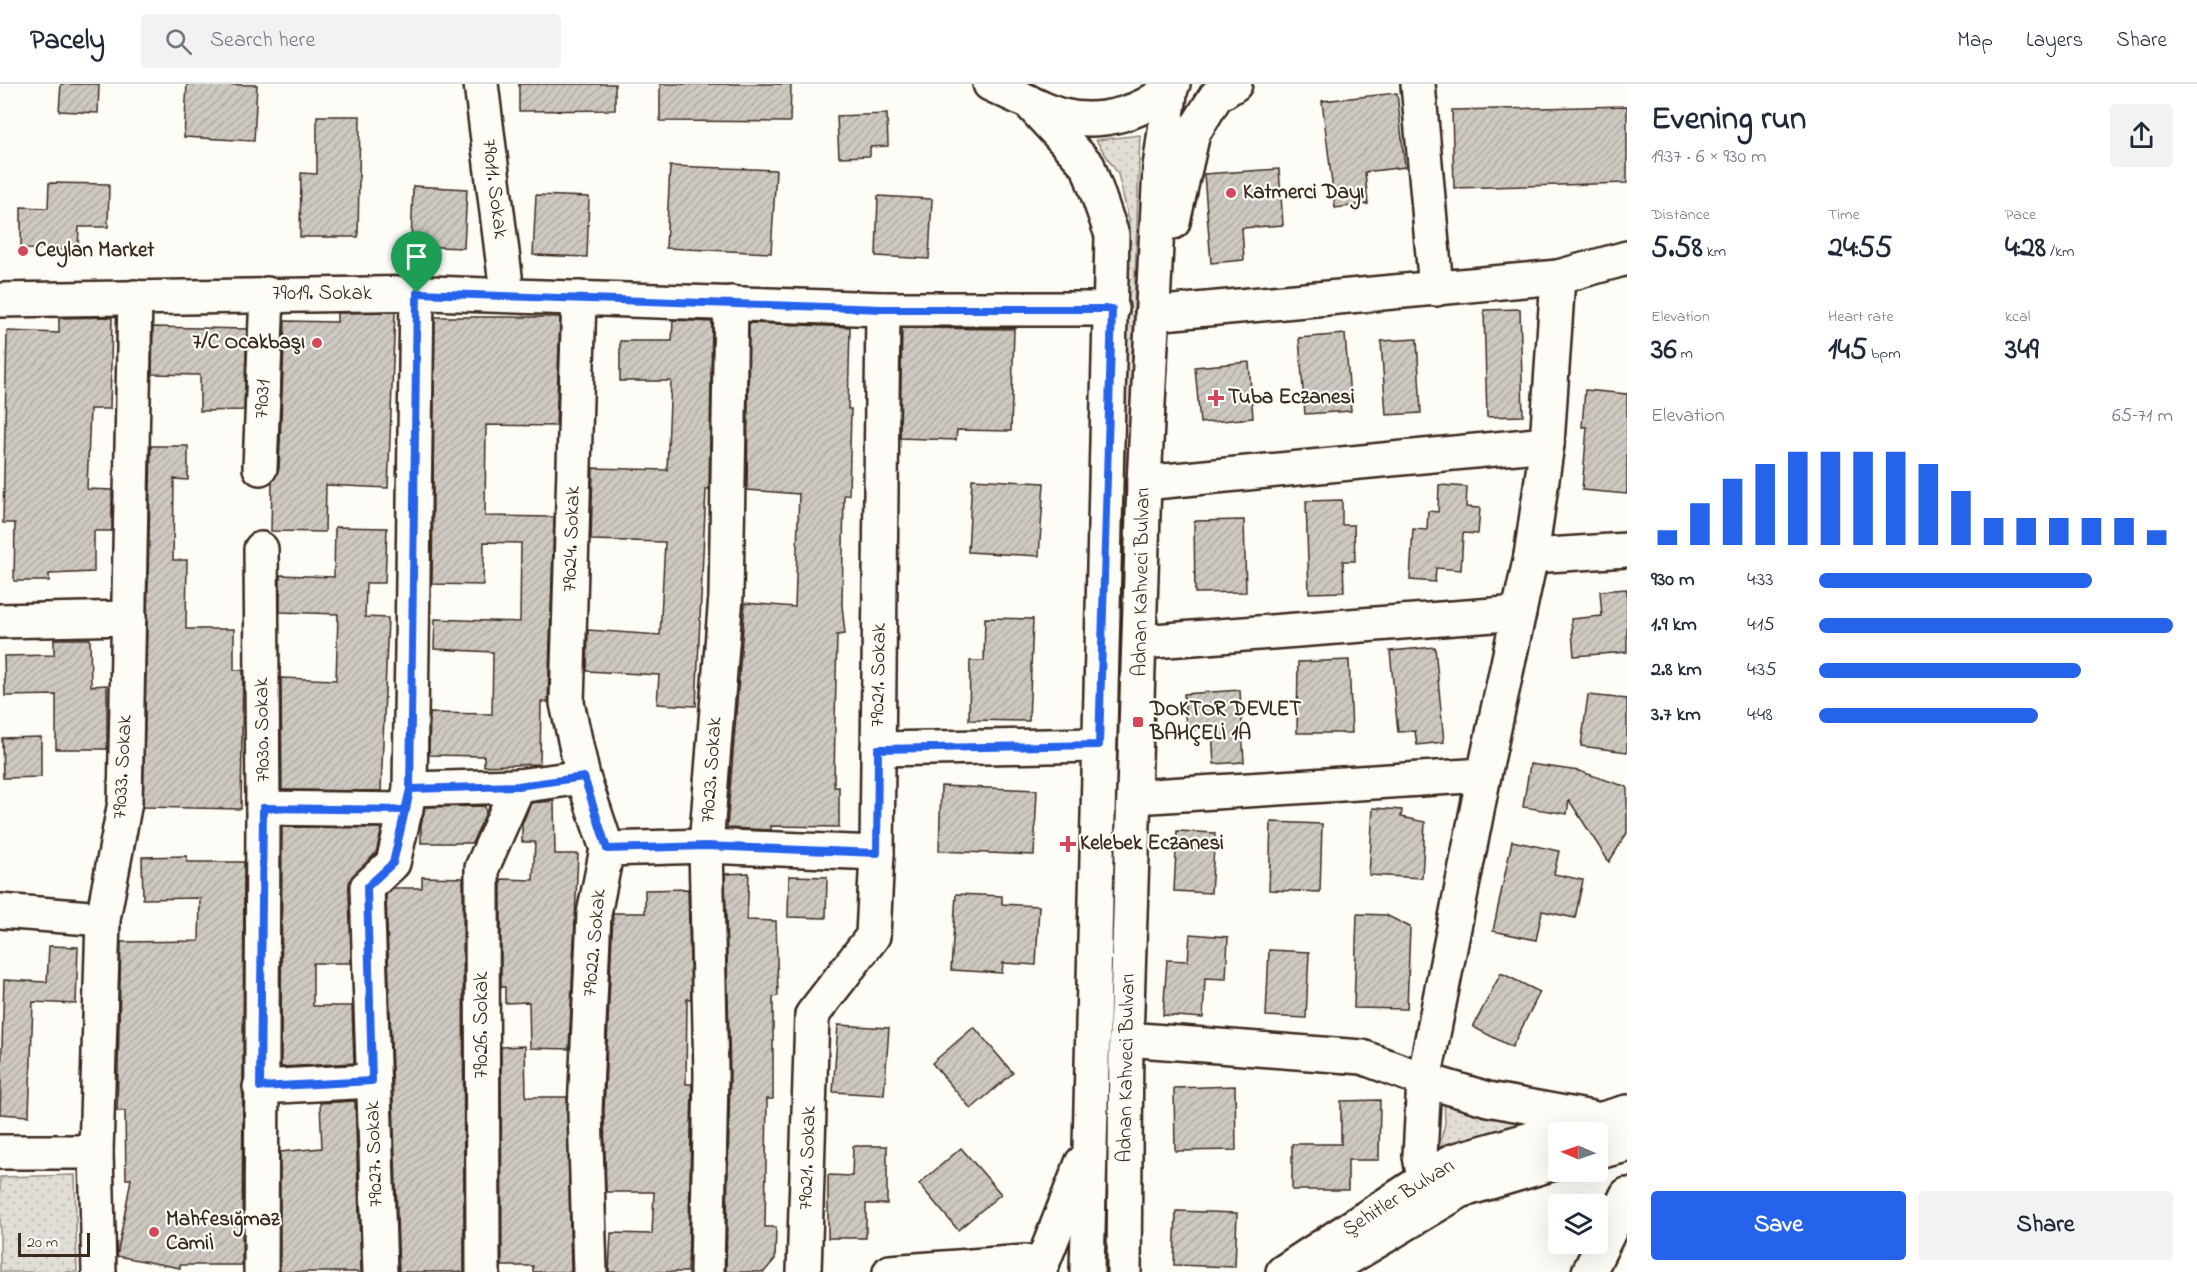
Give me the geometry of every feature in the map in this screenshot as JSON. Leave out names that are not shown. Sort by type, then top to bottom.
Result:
[{"type":"main road","name":"79011. Sokak","points":[[481,84],[505,276],[505,295]]},
{"type":"main road","points":[[990,84],[1018,93],[1063,116],[1100,119],[1138,109],[1173,85]]},
{"type":"main road","points":[[1235,84],[1216,96],[1193,133],[1152,314],[1558,277],[1627,258]]},
{"type":"main road","points":[[1418,84],[1436,289]]},
{"type":"main road","name":"Adnan Kahveci Bulvarı","points":[[1129,1267],[1126,1039],[1141,642],[1144,483],[1161,157],[1173,85]]},
{"type":"main road","name":"Adnan Kahveci Bulvarı","points":[[1018,93],[1088,166],[1112,235],[1087,1272]]},
{"type":"main road","points":[[1424,1179],[1420,1156],[1424,1080],[1484,775],[1531,556],[1547,444],[1558,277]]},
{"type":"main road","name":"79019. Sokak","points":[[0,300],[417,293],[883,309],[1112,309]]},
{"type":"main road","name":"79027. Sokak","points":[[380,1272],[367,887],[393,863],[408,800],[417,293]]},
{"type":"main road","name":"79031","points":[[260,468],[267,294]]},
{"type":"main road","name":"79033. Sokak","points":[[99,1272],[96,1152],[103,919],[125,802],[135,297]]},
{"type":"main road","name":"79024. Sokak","points":[[579,298],[567,703],[584,777],[607,849]]},
{"type":"main road","name":"79023. Sokak","points":[[707,1272],[711,1075],[706,846],[726,596],[731,303]]},
{"type":"main road","name":"79021. Sokak","points":[[804,1272],[812,1015],[873,936],[877,853],[883,309]]},
{"type":"main road","points":[[1144,483],[1547,444]]},
{"type":"main road","name":"79030. Sokak","points":[[261,549],[263,808],[261,1272]]},
{"type":"main road","points":[[1531,556],[1627,550]]},
{"type":"main road","points":[[1141,642],[1519,613]]},
{"type":"main road","points":[[0,621],[129,618]]},
{"type":"main road","points":[[878,749],[1099,745]]},
{"type":"main road","points":[[1135,797],[1484,775]]},
{"type":"main road","points":[[263,808],[408,800],[584,777]]},
{"type":"main road","name":"79026. Sokak","points":[[483,1272],[482,868],[518,786]]},
{"type":"main road","points":[[607,849],[706,846],[877,853]]},
{"type":"main road","name":"79022. Sokak","points":[[590,1272],[585,1111],[594,914],[607,849]]},
{"type":"main road","points":[[0,911],[103,919]]},
{"type":"main road","points":[[1126,1039],[1362,1057],[1424,1080],[1488,1099],[1612,1116]]},
{"type":"main road","points":[[260,1087],[372,1081]]},
{"type":"main road","name":"Şehitler Bulvarı","points":[[1283,1272],[1453,1161],[1612,1116]]},
{"type":"main road","points":[[890,1272],[1025,1262],[1040,1269],[1089,1144]]},
{"type":"main road","points":[[1608,1150],[1627,1145]]},
{"type":"main road","points":[[0,1152],[96,1152]]},
{"type":"main road","name":"Şehitler Bulvarı","points":[[1325,1272],[1460,1191],[1548,1165]]},
{"type":"main road","points":[[1588,1272],[1627,1195]]},
{"type":"shaded area","points":[[1140,135],[1128,480],[1110,1272],[1101,1272],[1129,220],[1118,174],[1096,140]]},
{"type":"shaded area","points":[[1444,1095],[1537,1117],[1439,1148],[1445,1123]]},
{"type":"shaded area","points":[[75,1175],[77,1272],[0,1272],[0,1177]]},
{"type":"building","points":[[61,84],[99,84],[98,113],[59,111]]},
{"type":"building","points":[[187,84],[257,85],[254,141],[184,137]]},
{"type":"building","points":[[519,84],[615,84],[615,110],[519,111]]},
{"type":"building","points":[[660,84],[791,84],[790,122],[660,121]]},
{"type":"building","points":[[1397,93],[1405,167],[1365,172],[1368,204],[1335,208],[1322,101]]},
{"type":"building","points":[[1627,106],[1627,183],[1454,188],[1452,110]]},
{"type":"building","points":[[887,114],[888,146],[870,147],[870,156],[839,157],[837,116]]},
{"type":"building","points":[[317,116],[360,116],[358,237],[300,237],[301,173],[317,174]]},
{"type":"building","points":[[670,166],[776,170],[771,253],[666,248]]},
{"type":"building","points":[[1279,169],[1283,225],[1242,228],[1244,260],[1211,263],[1204,174]]},
{"type":"building","points":[[49,183],[109,184],[108,227],[79,227],[78,250],[21,249],[21,207],[48,208]]},
{"type":"building","points":[[413,186],[467,189],[464,248],[411,246]]},
{"type":"building","points":[[536,195],[589,197],[587,257],[533,255]]},
{"type":"building","points":[[878,196],[932,199],[929,259],[876,256]]},
{"type":"building","points":[[1520,309],[1523,416],[1487,417],[1484,310]]},
{"type":"building","points":[[395,312],[388,488],[326,485],[325,532],[271,531],[272,482],[279,469],[285,321],[337,322],[337,313]]},
{"type":"building","points":[[112,317],[110,409],[90,409],[87,489],[112,490],[112,531],[94,531],[94,572],[49,574],[49,581],[14,581],[15,523],[3,523],[7,331],[59,333],[59,318]]},
{"type":"building","points":[[435,317],[560,317],[556,426],[486,425],[485,516],[554,517],[548,702],[541,702],[540,764],[484,766],[484,756],[429,755],[430,713],[492,714],[493,652],[434,649],[435,619],[520,622],[521,543],[484,542],[483,585],[432,584]]},
{"type":"building","points":[[673,320],[712,322],[709,489],[706,489],[696,706],[657,704],[659,675],[587,671],[588,630],[660,635],[665,542],[591,540],[593,468],[667,470],[671,381],[620,381],[620,341],[672,341]]},
{"type":"building","points":[[749,323],[850,327],[849,495],[844,495],[842,605],[845,634],[837,635],[835,721],[834,787],[839,787],[839,827],[771,826],[771,830],[727,828],[745,603],[795,607],[799,494],[747,490]]},
{"type":"building","points":[[153,327],[247,329],[244,410],[200,411],[200,375],[152,374]]},
{"type":"building","points":[[902,328],[1014,329],[1011,431],[957,430],[956,440],[900,438]]},
{"type":"building","points":[[1345,334],[1351,411],[1305,414],[1299,338]]},
{"type":"building","points":[[1417,339],[1421,413],[1386,415],[1381,341]]},
{"type":"building","points":[[1249,362],[1253,418],[1200,423],[1195,367]]},
{"type":"building","points":[[1585,390],[1627,394],[1627,494],[1582,490],[1587,427],[1582,427]]},
{"type":"building","points":[[151,446],[188,446],[188,480],[174,479],[173,560],[187,560],[186,629],[234,629],[234,670],[243,670],[241,809],[143,807]]},
{"type":"building","points":[[972,479],[1044,483],[1039,556],[968,552]]},
{"type":"building","points":[[1439,485],[1467,487],[1466,507],[1480,508],[1478,534],[1463,533],[1461,570],[1436,568],[1435,582],[1410,580],[1413,529],[1427,530],[1428,511],[1438,512]]},
{"type":"building","points":[[1342,500],[1342,525],[1354,525],[1355,561],[1343,561],[1344,592],[1309,593],[1306,501]]},
{"type":"building","points":[[1244,520],[1246,592],[1195,593],[1194,521]]},
{"type":"building","points":[[335,527],[387,528],[385,583],[366,583],[365,617],[388,618],[381,791],[282,790],[281,678],[336,680],[338,614],[280,612],[280,575],[334,577]]},
{"type":"building","points":[[1627,589],[1627,652],[1574,656],[1571,619],[1602,616],[1600,591]]},
{"type":"building","points":[[985,618],[1033,619],[1029,721],[969,720],[970,661],[984,661]]},
{"type":"building","points":[[54,639],[90,639],[91,686],[107,685],[107,749],[56,749],[56,695],[5,696],[4,656],[54,655]]},
{"type":"building","points":[[1435,647],[1444,742],[1417,745],[1415,731],[1398,732],[1390,651]]},
{"type":"building","points":[[1349,660],[1352,733],[1297,733],[1298,662]]},
{"type":"building","points":[[1240,690],[1244,762],[1214,764],[1212,729],[1186,730],[1184,694]]},
{"type":"building","points":[[1588,695],[1627,699],[1627,752],[1581,746]]},
{"type":"building","points":[[41,737],[41,777],[3,778],[2,738]]},
{"type":"building","points":[[1530,764],[1579,771],[1627,787],[1627,833],[1609,862],[1569,800],[1567,814],[1523,807]]},
{"type":"building","points":[[941,786],[1037,790],[1034,855],[939,851]]},
{"type":"building","points":[[554,801],[555,854],[578,854],[569,1049],[530,1048],[529,1002],[505,1003],[505,987],[501,987],[501,879],[533,880],[535,842],[522,842],[522,824],[531,803]]},
{"type":"building","points":[[485,806],[486,813],[472,843],[421,843],[421,825],[425,807]]},
{"type":"building","points":[[1373,808],[1402,810],[1401,817],[1425,822],[1422,878],[1369,875]]},
{"type":"building","points":[[1271,822],[1322,824],[1320,892],[1269,890]]},
{"type":"building","points":[[282,827],[382,828],[376,853],[350,880],[351,963],[313,963],[313,1006],[352,1006],[354,1063],[281,1067]]},
{"type":"building","points":[[1177,831],[1215,833],[1211,893],[1174,891]]},
{"type":"building","points":[[1512,841],[1559,851],[1554,874],[1583,880],[1575,918],[1542,911],[1536,940],[1493,931]]},
{"type":"building","points":[[187,856],[187,862],[244,862],[242,1265],[180,1265],[180,1268],[117,1256],[131,1179],[126,1179],[125,1111],[117,1111],[121,942],[199,941],[200,898],[143,899],[142,857]]},
{"type":"building","points":[[749,873],[747,920],[776,921],[778,996],[773,997],[773,1099],[767,1099],[765,1227],[776,1227],[775,1259],[764,1272],[726,1272],[730,1075],[725,874]]},
{"type":"building","points":[[789,876],[827,877],[826,918],[788,917]]},
{"type":"building","points":[[422,877],[463,878],[464,1272],[399,1272],[386,895],[393,888],[422,888]]},
{"type":"building","points":[[688,889],[691,999],[687,999],[686,1084],[692,1084],[688,1272],[609,1272],[611,1233],[652,1234],[654,1192],[606,1192],[604,1111],[613,913],[645,913],[645,890]]},
{"type":"building","points":[[956,894],[1002,896],[1002,904],[1039,906],[1036,965],[1003,963],[1002,973],[951,970]]},
{"type":"building","points":[[1357,914],[1386,915],[1410,927],[1407,1009],[1354,1008]]},
{"type":"building","points":[[1190,934],[1228,937],[1226,979],[1205,978],[1203,1018],[1163,1015],[1167,960],[1188,961]]},
{"type":"building","points":[[49,946],[78,947],[76,1004],[33,1002],[29,1116],[0,1114],[4,980],[47,982]]},
{"type":"building","points":[[1269,950],[1309,952],[1306,1018],[1266,1016]]},
{"type":"building","points":[[1501,973],[1540,992],[1512,1047],[1473,1027]]},
{"type":"building","points":[[838,1025],[889,1028],[884,1095],[833,1092]]},
{"type":"building","points":[[974,1027],[1013,1073],[971,1109],[932,1063]]},
{"type":"building","points":[[525,1046],[526,1097],[567,1097],[571,1272],[533,1272],[533,1266],[502,1266],[501,1047]]},
{"type":"building","points":[[1235,1086],[1236,1150],[1175,1151],[1174,1088]]},
{"type":"building","points":[[1380,1100],[1379,1160],[1348,1160],[1348,1190],[1292,1190],[1292,1144],[1341,1144],[1341,1101]]},
{"type":"building","points":[[355,1101],[361,1272],[280,1272],[280,1152],[322,1148],[320,1103]]},
{"type":"building","points":[[853,1146],[887,1146],[887,1204],[866,1204],[866,1238],[828,1238],[828,1175],[852,1176]]},
{"type":"building","points":[[961,1148],[1001,1194],[958,1230],[919,1184]]},
{"type":"building","points":[[1176,1211],[1237,1213],[1235,1267],[1174,1265]]},
{"type":"place","name":"Katmerci Dayı","points":[[1231,193]]},
{"type":"place","name":"Ceylan Market","points":[[23,251]]},
{"type":"place","name":"7/C Ocakbaşı","points":[[317,343]]},
{"type":"place","name":"Tuba Eczanesi","points":[[1216,398]]},
{"type":"place","name":"DOKTOR DEVLET BAHÇELİ 1A","points":[[1138,722]]},
{"type":"place","name":"Kelebek Eczanesi","points":[[1068,844]]},
{"type":"place","name":"Mahfesığmaz Camiİ","points":[[154,1232]]},
{"type":"route","points":[[417,293],[410,789],[406,810],[393,863],[367,887],[372,1081],[260,1087],[263,808],[406,810],[410,789],[518,786],[584,777],[607,849],[706,846],[877,853],[878,749],[1099,745],[1112,309],[883,309],[417,293]]}]
